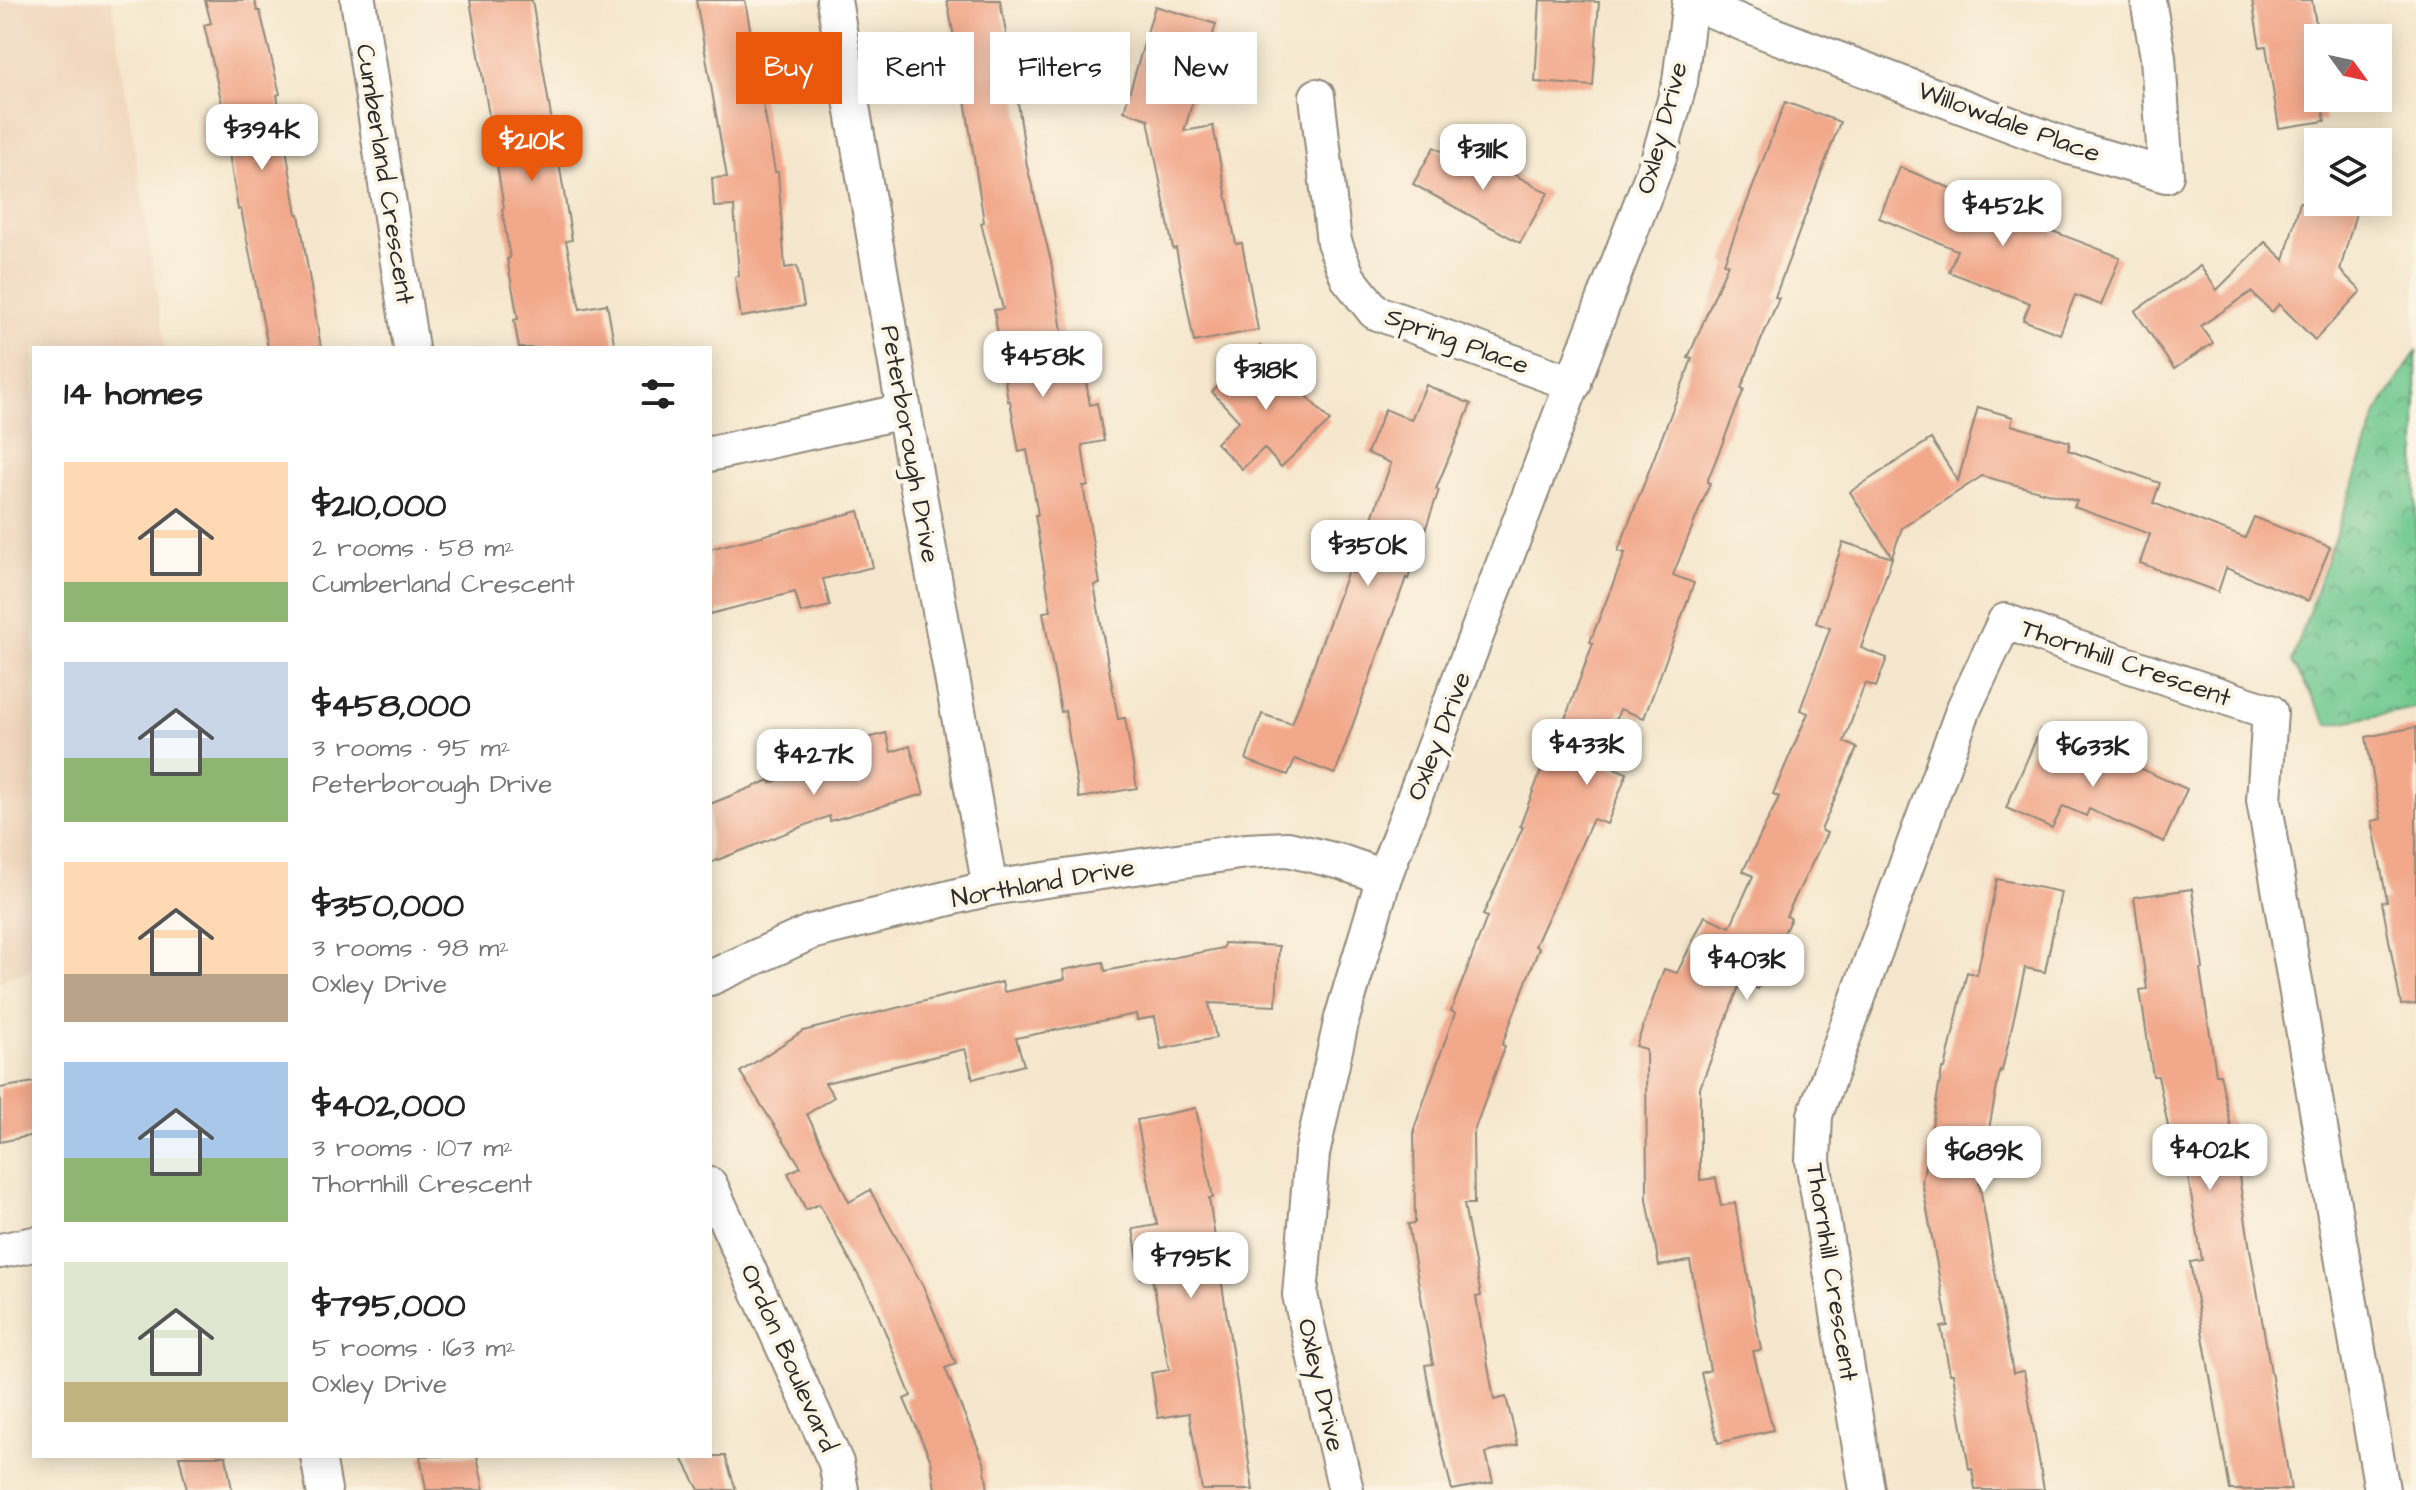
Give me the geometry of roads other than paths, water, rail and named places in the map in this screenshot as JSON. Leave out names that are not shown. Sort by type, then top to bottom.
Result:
[{"type":"street","name":"Cumberland Crescent","points":[[358,0],[411,346]]},
{"type":"street","name":"Peterborough Drive","points":[[834,0],[990,888]]},
{"type":"street","name":"Willowdale Place","points":[[1690,1],[2070,147],[2166,175],[2158,57],[2148,0]]},
{"type":"street","name":"Oxley Drive","points":[[1346,1490],[1300,1295],[1312,1154],[1342,1018],[1384,877],[1659,157],[1680,82],[1690,1]]},
{"type":"street","name":"Spring Place","points":[[1317,96],[1334,242],[1348,278],[1375,312],[1574,384]]},
{"type":"street","points":[[712,454],[904,411]]},
{"type":"street","name":"Thornhill Crescent","points":[[1867,1490],[1814,1173],[1815,1115],[1964,708],[2005,621],[2114,661],[2270,712],[2264,800],[2382,1490]]},
{"type":"street","name":"Northland Drive","points":[[712,977],[811,932],[990,888],[1246,851],[1288,849],[1384,877]]},
{"type":"street","name":"Ordon Boulevard","points":[[712,1189],[836,1463],[841,1490]]},
{"type":"street","points":[[0,1251],[32,1244]]},
{"type":"street","points":[[318,1458],[324,1490]]}]
